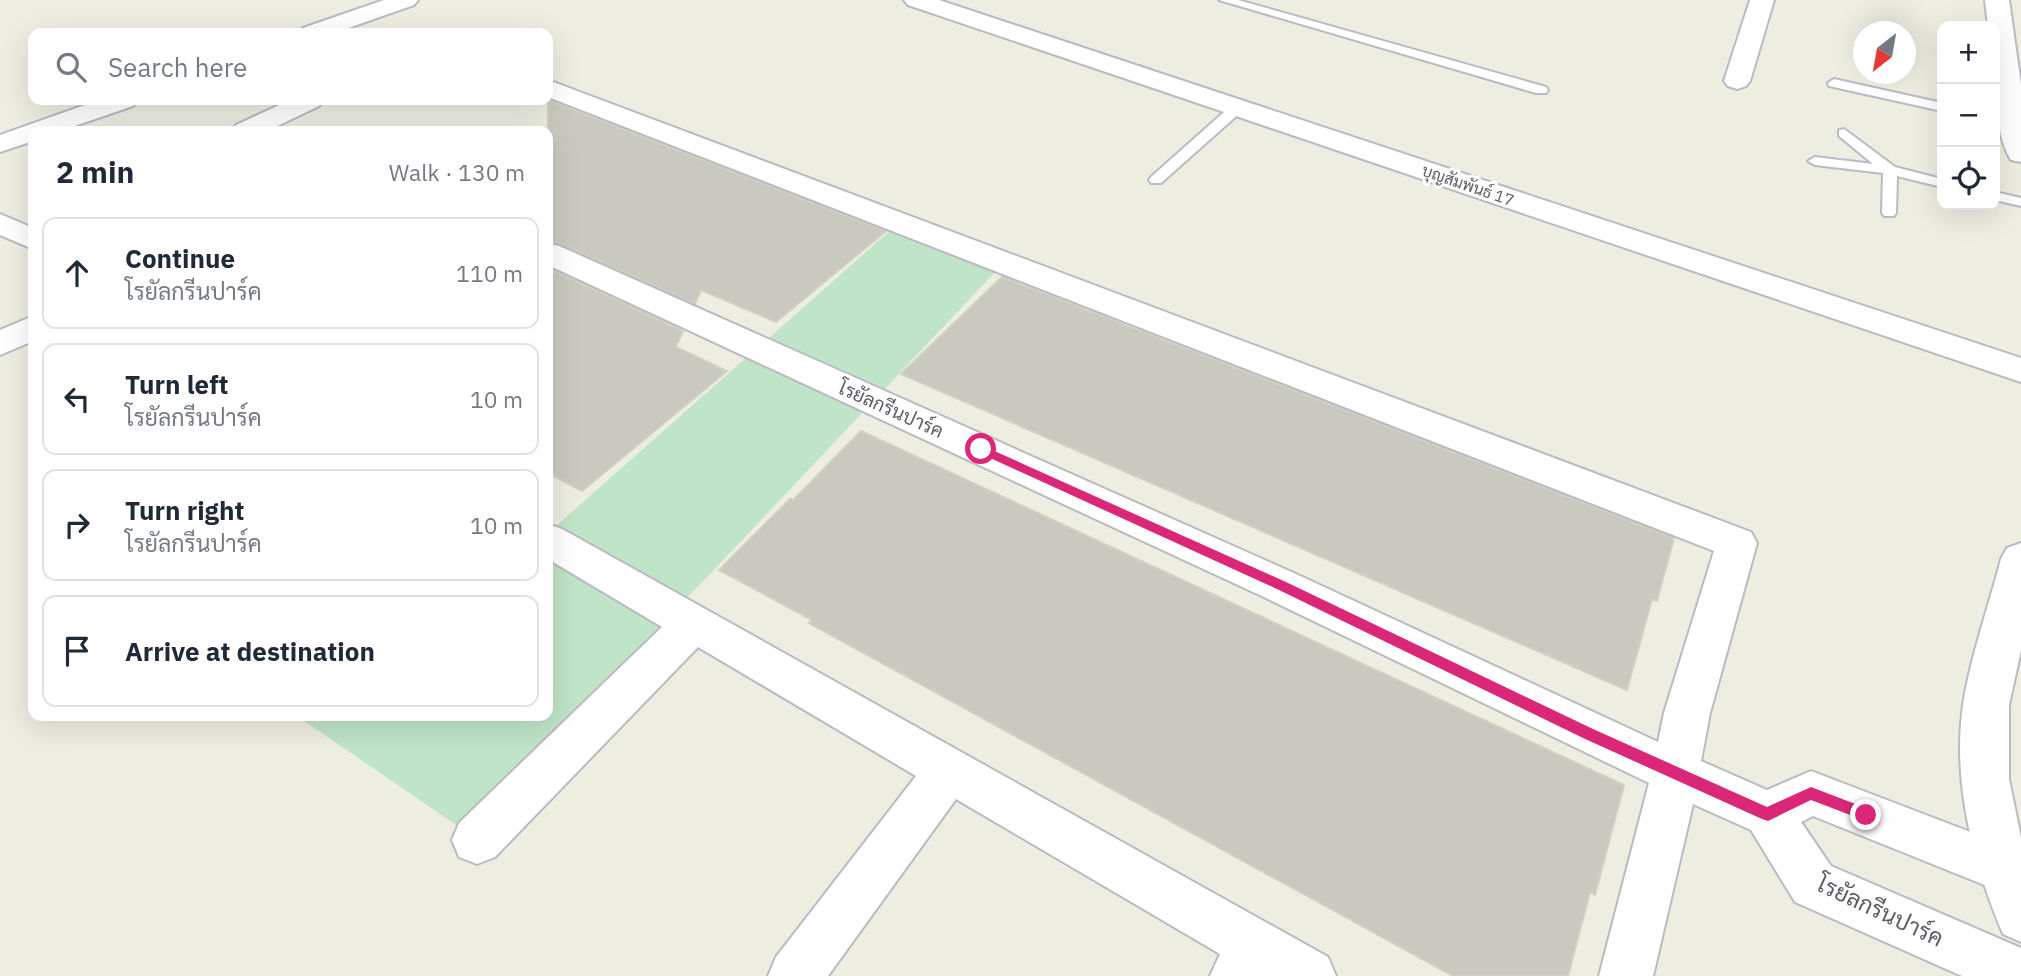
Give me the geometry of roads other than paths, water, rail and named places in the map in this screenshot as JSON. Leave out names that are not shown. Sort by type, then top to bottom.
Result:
[{"type":"street","points":[[326,28],[406,0]]},
{"type":"street","name":"บุญสัมพันธ์ 17","points":[[916,0],[2021,370]]},
{"type":"street","points":[[1737,81],[1762,0]]},
{"type":"street","points":[[1997,0],[2004,121],[2021,154]]},
{"type":"street","points":[[553,90],[1737,543],[1687,713],[1663,833],[1626,976]]},
{"type":"street","points":[[51,126],[110,105]]},
{"type":"street","points":[[267,126],[302,105]]},
{"type":"street","points":[[0,144],[28,134]]},
{"type":"street","points":[[0,223],[28,237]]},
{"type":"street","name":"โรยัลกรีนปาร์ค","points":[[553,255],[1282,586],[1768,814],[1813,884],[2021,975]]},
{"type":"street","points":[[0,344],[28,330]]},
{"type":"street","points":[[553,543],[692,625],[950,769],[1245,960],[1309,976]]},
{"type":"street","points":[[2021,559],[1986,705],[1985,779],[2001,868],[2021,916]]},
{"type":"street","points":[[477,840],[692,625]]},
{"type":"street","points":[[795,976],[950,769]]},
{"type":"street","points":[[1768,814],[1811,793],[2001,868]]},
{"type":"lane","points":[[1225,0],[1541,90]]},
{"type":"lane","points":[[1834,83],[1937,106]]},
{"type":"lane","points":[[1156,180],[1237,107]]},
{"type":"lane","points":[[1844,133],[1890,170]]},
{"type":"lane","points":[[1815,161],[1890,170],[1937,182]]},
{"type":"lane","points":[[1889,213],[1890,170]]},
{"type":"lane","points":[[2000,197],[2021,202]]}]
